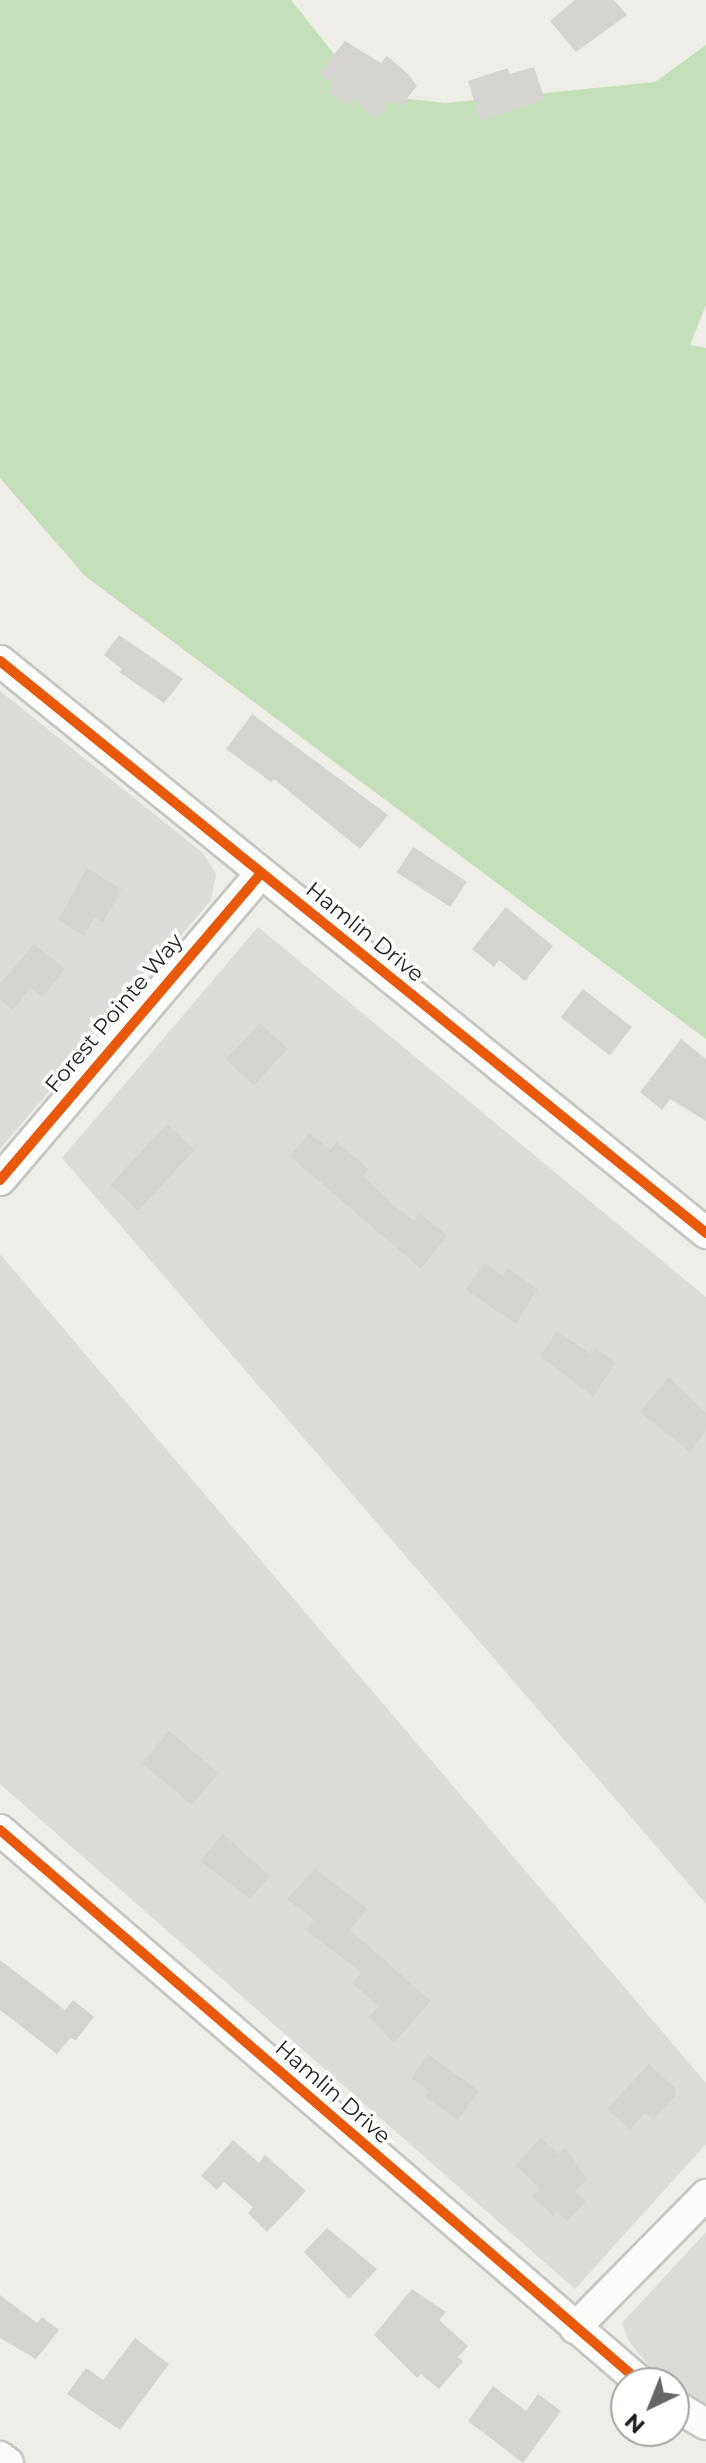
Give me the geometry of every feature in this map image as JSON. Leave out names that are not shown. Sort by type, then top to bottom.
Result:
[{"type":"street","name":"Hamlin Drive","points":[[0,661],[706,1233]]},
{"type":"street","name":"Forest Pointe Way","points":[[0,1180],[260,874]]},
{"type":"street","name":"Hamlin Drive","points":[[0,1830],[622,2367]]},
{"type":"street","points":[[575,2328],[706,2195]]},
{"type":"street","points":[[0,2457],[8,2463]]},
{"type":"shaded area","points":[[0,691],[203,853],[216,874],[211,900],[0,1149]]},
{"type":"shaded area","points":[[258,927],[706,1297],[706,1904],[62,1158]]},
{"type":"shaded area","points":[[0,1254],[706,2083],[706,2144],[575,2289],[0,1784]]},
{"type":"shaded area","points":[[706,2232],[706,2416],[690,2406],[690,2367],[650,2367],[628,2340],[622,2323]]},
{"type":"green space","points":[[0,0],[291,0],[366,94],[445,103],[655,82],[706,45],[706,305],[690,345],[706,348],[706,1039],[85,576],[0,478]]},
{"type":"building","points":[[575,0],[614,0],[627,15],[576,52],[550,21]]},
{"type":"building","points":[[345,41],[381,63],[387,56],[408,74],[417,86],[400,107],[391,100],[376,119],[353,99],[347,106],[329,92],[334,86],[319,73]]},
{"type":"building","points":[[534,67],[545,100],[480,121],[468,81],[508,68],[510,74]]},
{"type":"building","points":[[119,635],[183,679],[164,703],[119,672],[122,669],[104,655]]},
{"type":"building","points":[[252,714],[388,815],[360,849],[274,779],[271,782],[226,749]]},
{"type":"building","points":[[413,847],[467,882],[450,907],[397,872]]},
{"type":"building","points":[[87,868],[122,890],[103,922],[95,917],[84,936],[58,920]]},
{"type":"building","points":[[506,907],[553,946],[525,981],[499,960],[494,967],[472,949]]},
{"type":"building","points":[[34,944],[65,969],[42,997],[30,988],[13,1010],[0,999],[0,984]]},
{"type":"building","points":[[583,989],[632,1027],[610,1056],[561,1017]]},
{"type":"building","points":[[260,1023],[288,1049],[254,1085],[226,1060]]},
{"type":"building","points":[[681,1039],[706,1059],[706,1121],[670,1099],[662,1110],[640,1092]]},
{"type":"building","points":[[167,1124],[195,1150],[138,1211],[110,1185]]},
{"type":"building","points":[[309,1133],[331,1150],[336,1142],[369,1169],[363,1176],[392,1204],[414,1221],[419,1213],[447,1235],[421,1269],[290,1156]]},
{"type":"building","points":[[484,1263],[503,1276],[508,1268],[538,1289],[516,1324],[466,1290]]},
{"type":"building","points":[[557,1331],[591,1354],[595,1348],[616,1362],[593,1397],[540,1356]]},
{"type":"building","points":[[669,1377],[706,1413],[706,1430],[690,1452],[640,1412]]},
{"type":"building","points":[[169,1731],[219,1773],[192,1805],[142,1763]]},
{"type":"building","points":[[223,1834],[270,1876],[250,1899],[200,1861]]},
{"type":"building","points":[[315,1868],[367,1909],[350,1930],[431,2001],[394,2043],[369,2017],[379,2006],[352,1983],[361,1972],[306,1930],[314,1920],[287,1899]]},
{"type":"building","points":[[0,1960],[65,2010],[73,2000],[94,2017],[76,2040],[70,2038],[57,2054],[0,2010]]},
{"type":"building","points":[[428,2054],[479,2091],[458,2120],[425,2097],[429,2091],[411,2078]]},
{"type":"building","points":[[649,2064],[676,2089],[675,2096],[653,2120],[645,2113],[630,2130],[607,2109]]},
{"type":"building","points":[[541,2138],[558,2154],[565,2147],[587,2179],[575,2191],[586,2202],[567,2221],[557,2211],[553,2216],[532,2196],[540,2189],[515,2165]]},
{"type":"building","points":[[233,2140],[259,2163],[265,2155],[306,2191],[267,2232],[248,2213],[253,2207],[224,2182],[217,2190],[201,2176]]},
{"type":"building","points":[[327,2228],[377,2269],[349,2299],[304,2252]]},
{"type":"building","points":[[412,2289],[446,2312],[439,2320],[468,2346],[458,2357],[463,2361],[439,2389],[421,2374],[417,2378],[374,2335]]},
{"type":"building","points":[[0,2295],[37,2323],[42,2317],[59,2330],[36,2359],[0,2338]]},
{"type":"building","points":[[135,2338],[169,2364],[120,2430],[67,2394],[86,2368],[103,2380]]},
{"type":"building","points":[[493,2386],[526,2411],[538,2394],[561,2411],[523,2463],[468,2421]]},
{"type":"cycle path","points":[[0,661],[706,1233]]},
{"type":"cycle path","points":[[0,1180],[260,874]]},
{"type":"cycle path","points":[[0,1830],[622,2367]]}]
